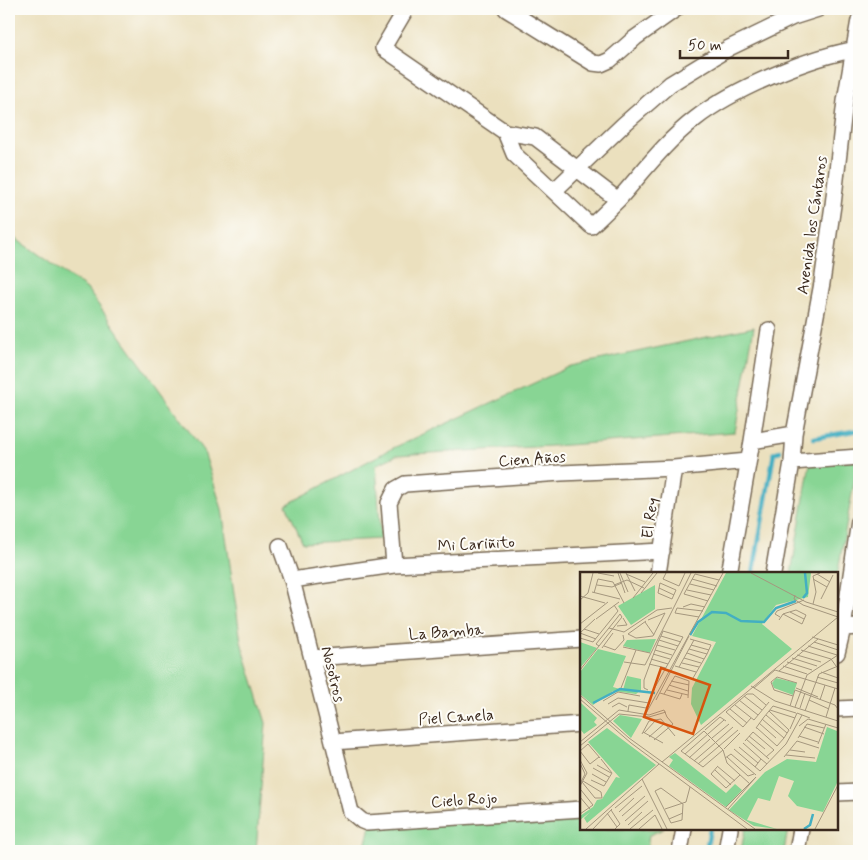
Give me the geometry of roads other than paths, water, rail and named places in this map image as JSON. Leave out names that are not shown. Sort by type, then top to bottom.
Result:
[{"type":"street","points":[[406,9],[383,48],[506,132],[535,137],[618,200]]},
{"type":"street","points":[[508,9],[593,63],[601,64],[610,60],[668,11]]},
{"type":"street","points":[[554,191],[623,125],[670,84],[729,48],[793,18],[818,9]]},
{"type":"street","name":"Avenida los Cántaros","points":[[773,572],[792,462],[794,434],[822,283],[845,102],[856,50],[859,20]]},
{"type":"street","points":[[506,132],[514,154],[591,226],[618,200],[653,158],[695,119],[748,88],[799,66],[856,50]]},
{"type":"street","points":[[729,572],[752,441],[768,330]]},
{"type":"street","points":[[752,441],[794,434]]},
{"type":"street","points":[[792,462],[859,458]]},
{"type":"street","name":"Cien Años","points":[[394,565],[390,502],[396,489],[405,484],[561,473],[674,468],[748,461]]},
{"type":"street","name":"El Rey","points":[[658,572],[674,468]]},
{"type":"street","points":[[838,649],[858,541],[859,522]]},
{"type":"street","name":"Nosotros","points":[[280,546],[292,580],[351,812]]},
{"type":"street","name":"Mi Cariñito","points":[[292,580],[394,565],[662,551]]},
{"type":"street","points":[[843,628],[859,627]]},
{"type":"street","name":"La Bamba","points":[[312,658],[580,639]]},
{"type":"street","points":[[838,709],[859,708]]},
{"type":"street","name":"Piel Canela","points":[[333,742],[580,724]]},
{"type":"street","points":[[838,793],[859,792]]},
{"type":"street","name":"Cielo Rojo","points":[[351,812],[367,823],[580,809]]},
{"type":"street","points":[[680,851],[684,830]]},
{"type":"street","points":[[726,851],[730,830]]},
{"type":"street","points":[[797,851],[801,830]]},
{"type":"waterway","points":[[814,438],[859,430]]},
{"type":"waterway","points":[[753,572],[774,453],[780,451]]},
{"type":"waterway","points":[[706,851],[710,830]]}]
